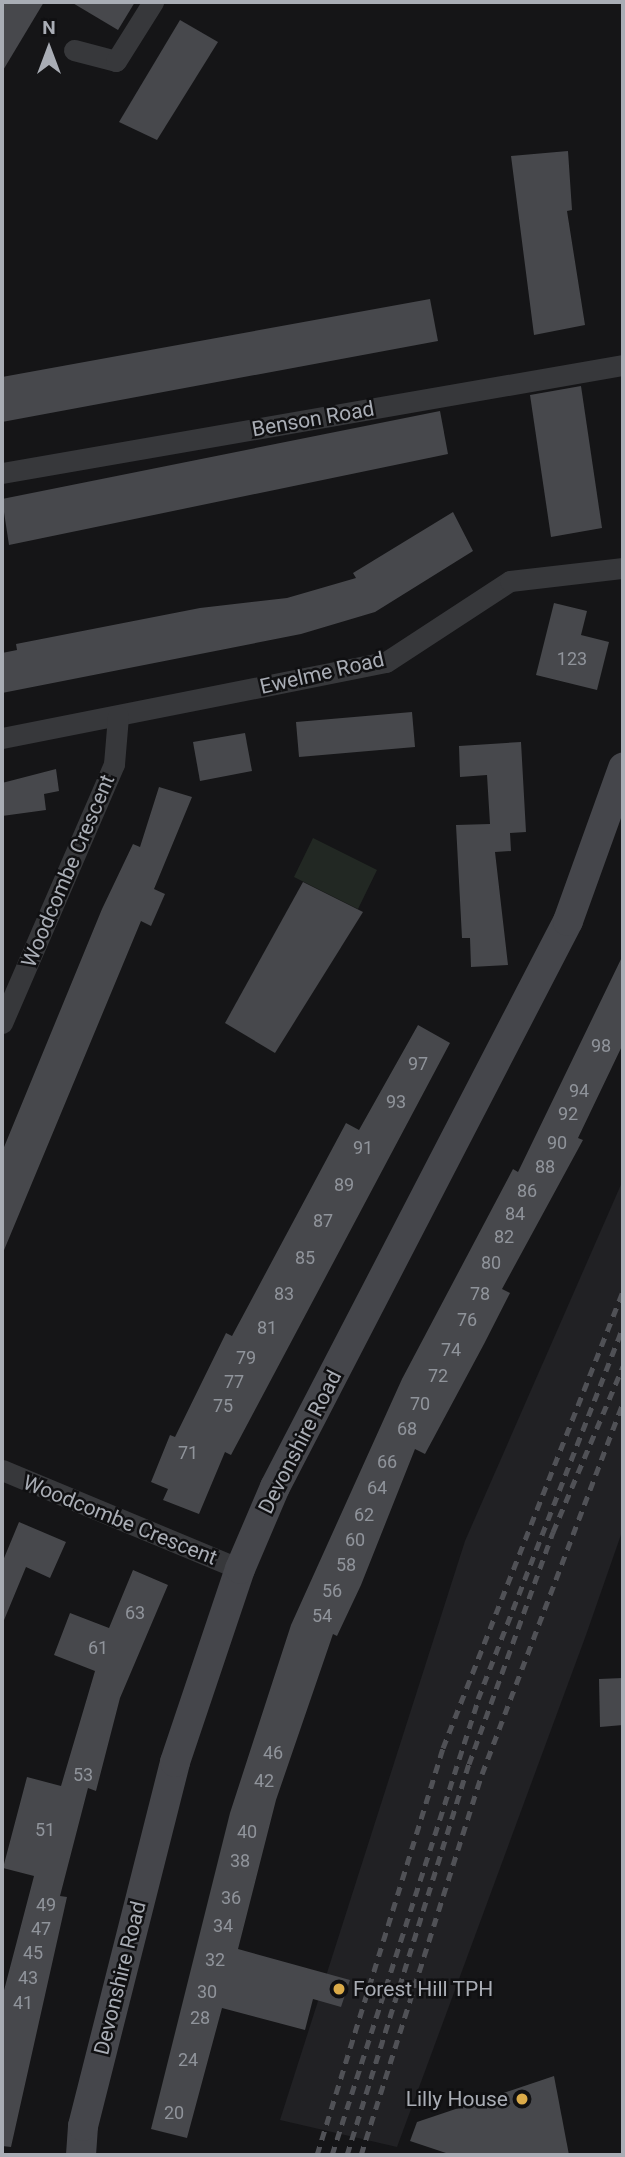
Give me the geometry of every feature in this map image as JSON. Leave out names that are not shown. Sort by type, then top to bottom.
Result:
[{"type":"street","points":[[74,50],[116,61],[153,2]]},
{"type":"street","name":"Benson Road","points":[[2,473],[623,365]]},
{"type":"street","name":"Ewelme Road","points":[[2,738],[386,662],[510,581],[623,568]]},
{"type":"street","name":"Woodcombe Crescent","points":[[2,1023],[114,764],[118,716]]},
{"type":"street","name":"Devonshire Road","points":[[81,2155],[83,2126],[175,1762],[240,1569],[275,1487],[568,921],[623,768]]},
{"type":"street","name":"Woodcombe Crescent","points":[[2,1470],[240,1569]]},
{"type":"shaded area","points":[[313,838],[377,870],[358,909],[294,877]]},
{"type":"shaded area","points":[[623,1180],[623,1529],[586,1635],[397,2147],[280,2120],[465,1541]]},
{"type":"building","points":[[2,2],[44,2],[2,72]]},
{"type":"building","points":[[71,2],[135,2],[118,30]]},
{"type":"building","points":[[180,20],[218,42],[157,140],[119,122]]},
{"type":"building","points":[[568,151],[572,210],[567,211],[585,325],[534,335],[511,156]]},
{"type":"building","points":[[430,299],[438,341],[2,422],[2,377]]},
{"type":"building","points":[[581,386],[602,528],[551,537],[530,395]]},
{"type":"building","points":[[440,411],[448,454],[9,545],[2,499]]},
{"type":"building","points":[[453,512],[473,551],[375,612],[301,634],[2,693],[2,653],[17,650],[16,644],[200,608],[287,598],[356,578],[353,573]]},
{"type":"building","points":[[554,603],[587,611],[581,635],[609,642],[597,690],[536,675]]},
{"type":"building","points":[[412,712],[415,747],[299,757],[296,722]]},
{"type":"building","points":[[245,733],[252,771],[200,781],[193,742]]},
{"type":"building","points":[[521,742],[526,832],[510,833],[511,851],[495,852],[508,965],[471,967],[470,938],[462,938],[456,825],[490,824],[487,775],[460,777],[459,746]]},
{"type":"building","points":[[56,769],[59,791],[44,794],[46,810],[2,816],[2,783]]},
{"type":"building","points":[[159,787],[192,797],[154,889],[165,894],[151,926],[141,921],[2,1255],[2,1152],[102,909],[133,844],[140,847]]},
{"type":"building","points":[[303,882],[363,912],[275,1053],[225,1023]]},
{"type":"building","points":[[623,955],[623,1044],[578,1138],[583,1140],[502,1289],[510,1293],[484,1344],[425,1454],[415,1449],[361,1585],[337,1636],[333,1634],[276,1800],[238,1949],[350,1980],[341,2007],[313,1999],[305,2030],[222,2008],[187,2138],[151,2129],[230,1813],[291,1625],[402,1379],[513,1169],[518,1172]]},
{"type":"building","points":[[418,1025],[450,1043],[231,1455],[225,1452],[199,1514],[163,1500],[168,1489],[151,1482],[170,1435],[175,1437],[226,1333],[232,1336],[346,1123],[359,1130]]},
{"type":"building","points":[[19,1522],[66,1542],[50,1578],[26,1567],[2,1625],[2,1563]]},
{"type":"building","points":[[133,1570],[168,1585],[120,1698],[96,1791],[88,1788],[60,1896],[67,1897],[11,2147],[2,2146],[2,1998],[34,1876],[3,1868],[27,1777],[61,1786],[95,1671],[54,1655],[70,1613],[109,1628]]},
{"type":"building","points":[[623,1678],[623,1725],[600,1727],[599,1679]]},
{"type":"building","name":"Lilly House","points":[[554,2076],[569,2155],[452,2155],[410,2141],[417,2122]]},
{"type":"railway","points":[[317,2155],[443,1748],[623,1291]]},
{"type":"railway","points":[[332,2155],[478,1699],[623,1327]]},
{"type":"railway","points":[[347,2155],[469,1764],[553,1532],[623,1366]]},
{"type":"railway","points":[[361,2155],[482,1774],[623,1403]]},
{"type":"place","name":"Forest Hill TPH","points":[[339,1989]]},
{"type":"place","name":"Lilly House","points":[[522,2099]]}]
